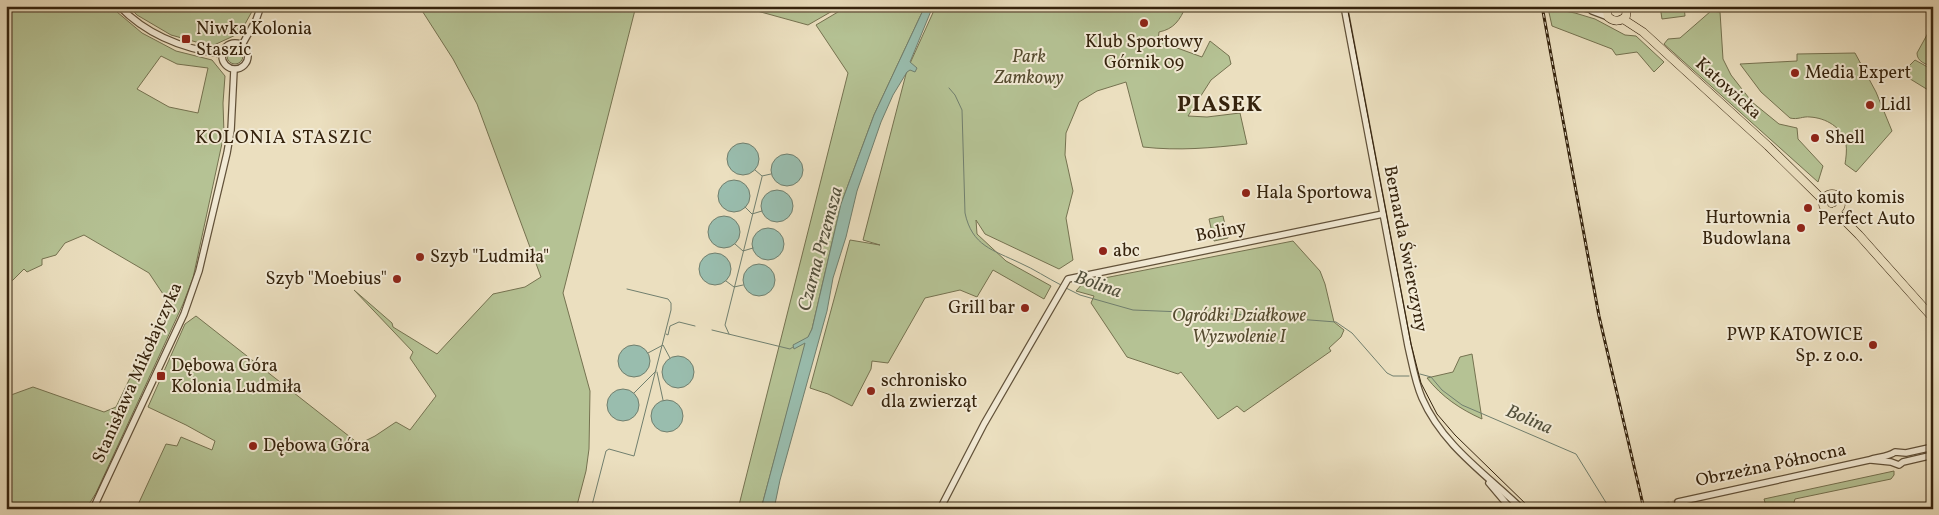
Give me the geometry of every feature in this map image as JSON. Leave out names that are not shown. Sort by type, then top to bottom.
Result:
[{"type":"main road","points":[[1605,6],[1608,17],[1614,21],[1626,12]]},
{"type":"main road","name":"Katowicka","points":[[1626,12],[1643,32],[1826,198]]},
{"type":"main road","points":[[1834,194],[1838,197],[1840,200],[1837,209],[1826,209],[1826,198],[1834,194]]},
{"type":"main road","points":[[1837,209],[1933,318]]},
{"type":"street","points":[[119,6],[138,23],[170,41],[194,49],[222,54]]},
{"type":"street","points":[[242,45],[256,20],[261,6]]},
{"type":"street","name":"Bernarda Świerczyny","points":[[1344,6],[1408,346],[1420,393],[1442,433],[1484,476],[1522,509]]},
{"type":"street","points":[[1573,6],[1588,9],[1608,17]]},
{"type":"street","points":[[1588,9],[1599,9],[1605,6]]},
{"type":"street","points":[[237,43],[242,45],[248,51],[248,59],[243,67],[234,70],[226,66],[223,62],[222,54],[227,45],[237,43]]},
{"type":"street","name":"Stanisława Mikołajczyka","points":[[93,509],[184,314],[199,271],[231,130],[234,70]]},
{"type":"street","name":"Boliny","points":[[940,509],[984,424],[1068,278],[1383,214]]},
{"type":"street","name":"Obrzeżna Północna","points":[[1891,459],[1895,452],[1901,453],[1933,447]]},
{"type":"street","points":[[1901,453],[1904,457],[1903,462]]},
{"type":"street","name":"Obrzeżna Północna","points":[[1891,459],[1896,466],[1903,462],[1933,455]]},
{"type":"street","name":"Obrzeżna Północna","points":[[1678,502],[1869,460],[1891,459]]},
{"type":"street","name":"Bernarda Świerczyny","points":[[1484,476],[1511,509]]},
{"type":"green space","points":[[6,6],[110,6],[142,33],[176,51],[212,60],[225,76],[223,103],[224,134],[193,278],[183,304],[96,493],[86,509],[6,509],[6,393],[11,395],[33,387],[104,412],[116,407],[155,326],[171,306],[149,273],[84,235],[65,243],[56,255],[42,259],[42,265],[27,272],[24,269],[6,287]],"holes":[[[161,56],[177,64],[208,68],[198,113],[169,107],[137,89]]]},
{"type":"green space","points":[[128,6],[255,6],[240,33],[214,45],[207,45],[171,35],[137,15]]},
{"type":"green space","points":[[419,6],[636,6],[563,293],[590,391],[589,449],[586,471],[576,509],[136,509],[166,444],[177,446],[181,437],[212,450],[215,441],[148,407],[185,324],[196,316],[359,444],[396,422],[410,430],[436,396],[410,358],[413,352],[354,290],[392,323],[393,327],[437,354],[493,294],[525,287],[541,277],[477,104],[453,59]]},
{"type":"green space","points":[[739,6],[841,6],[808,25]]},
{"type":"green space","points":[[848,6],[925,6],[874,115],[841,204],[812,329],[806,342],[761,509],[738,509],[848,73],[816,25]]},
{"type":"green space","name":"Park Zamkowy","points":[[936,6],[1186,6],[1176,23],[1169,29],[1159,32],[1158,41],[1202,57],[1210,41],[1229,56],[1231,64],[1211,80],[1188,116],[1207,117],[1240,113],[1247,144],[1169,149],[1143,147],[1126,82],[1097,91],[1079,102],[1066,133],[1065,155],[1073,191],[1066,218],[1073,260],[1059,269],[985,234],[976,220],[977,234],[1006,261],[1051,286],[1044,299],[993,270],[977,297],[960,290],[925,298],[888,363],[872,361],[871,369],[852,406],[828,394],[810,388],[850,240],[880,245],[863,240],[907,70]]},
{"type":"green space","points":[[1660,6],[1684,6],[1685,16],[1662,19]]},
{"type":"green space","points":[[1548,8],[1595,19],[1625,35],[1636,36],[1664,62],[1654,72],[1637,52],[1616,55],[1612,49],[1552,26]]},
{"type":"green space","points":[[1711,11],[1720,12],[1723,59],[1731,75],[1752,102],[1779,124],[1797,128],[1798,139],[1823,166],[1818,182],[1664,44],[1668,39],[1680,38]]},
{"type":"green space","points":[[1933,32],[1933,67],[1920,61],[1917,53],[1928,33]]},
{"type":"green space","points":[[232,48],[238,48],[243,53],[241,62],[232,64],[227,59],[227,53]]},
{"type":"green space","points":[[1855,53],[1876,92],[1892,131],[1856,172],[1845,164],[1846,144],[1837,128],[1822,119],[1807,117],[1790,118],[1761,92],[1740,64],[1797,61],[1797,54]]},
{"type":"green space","points":[[1915,60],[1933,70],[1933,93],[1907,77],[1908,67]]},
{"type":"green space","points":[[1223,216],[1228,238],[1214,241],[1209,219]]},
{"type":"green space","name":"Ogródki Działkowe Wyzwolenie I","points":[[1293,241],[1320,271],[1334,322],[1344,330],[1341,337],[1329,348],[1331,351],[1244,412],[1237,406],[1218,419],[1181,372],[1178,374],[1127,357],[1091,303],[1094,296],[1076,291],[1084,282]]},
{"type":"green space","points":[[1472,354],[1482,419],[1452,402],[1427,378],[1453,372],[1460,357]]},
{"type":"green space","points":[[1894,471],[1891,479],[1795,499],[1792,509],[1767,509],[1764,499]]},
{"type":"shaded area","points":[[925,6],[933,6],[910,62],[917,68],[915,72],[910,70],[907,72],[893,95],[881,122],[857,191],[846,237],[833,278],[827,311],[780,480],[774,509],[761,509],[805,343],[794,349],[793,345],[808,337],[812,329],[841,204],[874,115]]},
{"type":"shaded area","points":[[743,143],[749,144],[754,148],[758,153],[758,165],[754,170],[749,174],[743,175],[737,174],[732,170],[728,165],[727,159],[728,153],[732,148],[737,144]]},
{"type":"shaded area","points":[[787,154],[793,155],[798,159],[802,164],[802,176],[798,181],[793,185],[787,186],[781,185],[776,181],[772,176],[771,170],[772,164],[776,159],[781,155]]},
{"type":"shaded area","points":[[734,180],[740,181],[745,185],[749,190],[749,202],[745,207],[740,211],[734,212],[728,211],[723,207],[719,202],[718,196],[719,190],[723,185],[728,181]]},
{"type":"shaded area","points":[[777,190],[783,191],[788,195],[792,200],[792,212],[788,217],[783,221],[777,222],[771,221],[766,217],[762,212],[761,206],[762,200],[766,195],[771,191]]},
{"type":"shaded area","points":[[724,216],[730,217],[735,221],[739,226],[739,238],[735,243],[730,247],[724,248],[718,247],[713,243],[709,238],[708,232],[709,226],[713,221],[718,217]]},
{"type":"shaded area","points":[[768,228],[774,229],[779,233],[783,238],[783,250],[779,255],[774,259],[768,260],[762,259],[757,255],[753,250],[752,244],[753,238],[757,233],[762,229]]},
{"type":"shaded area","points":[[715,253],[721,254],[726,258],[730,263],[730,275],[726,280],[721,284],[715,285],[709,284],[704,280],[700,275],[699,269],[700,263],[704,258],[709,254]]},
{"type":"shaded area","points":[[759,264],[765,265],[770,269],[774,274],[774,286],[770,291],[765,295],[759,296],[753,295],[748,291],[744,286],[743,280],[744,274],[748,269],[753,265]]},
{"type":"shaded area","points":[[634,345],[640,346],[645,350],[649,355],[649,367],[645,372],[640,376],[634,377],[628,376],[623,372],[619,367],[618,361],[619,355],[623,350],[628,346]]},
{"type":"shaded area","points":[[678,356],[684,357],[689,361],[693,366],[693,378],[689,383],[684,387],[678,388],[672,387],[667,383],[663,378],[662,372],[663,366],[667,361],[672,357]]},
{"type":"shaded area","points":[[623,389],[629,390],[634,394],[638,399],[638,411],[634,416],[629,420],[623,421],[617,420],[612,416],[608,411],[607,405],[608,399],[612,394],[617,390]]},
{"type":"shaded area","points":[[667,400],[673,401],[678,405],[682,410],[682,422],[678,427],[673,431],[667,432],[661,431],[656,427],[652,422],[651,416],[652,410],[656,405],[661,401]]},
{"type":"waterway","name":"Bolina","points":[[949,88],[955,95],[962,110],[965,213],[973,233],[985,246],[1061,285]]},
{"type":"waterway","points":[[755,170],[762,176]]},
{"type":"waterway","points":[[762,176],[771,174]]},
{"type":"waterway","points":[[729,334],[725,325],[762,177]]},
{"type":"waterway","points":[[745,207],[752,214],[762,211]]},
{"type":"waterway","points":[[735,244],[743,251],[753,248]]},
{"type":"waterway","points":[[726,281],[734,287],[743,285]]},
{"type":"waterway","name":"Bolina","points":[[1066,288],[1080,295],[1133,310],[1232,314],[1336,322],[1352,333],[1387,373],[1393,376],[1409,376]]},
{"type":"waterway","points":[[591,509],[606,451],[609,449],[634,456],[671,310],[671,303],[668,299],[627,289]]},
{"type":"waterway","points":[[666,334],[668,335],[670,326],[679,322],[695,326]]},
{"type":"waterway","points":[[712,330],[790,349],[793,347]]},
{"type":"waterway","points":[[648,353],[663,345],[670,358]]},
{"type":"waterway","points":[[634,393],[656,371]]},
{"type":"waterway","points":[[657,372],[663,400]]},
{"type":"waterway","name":"Bolina","points":[[1420,374],[1431,377],[1442,390],[1462,405],[1576,454],[1610,509]]},
{"type":"tunnel","points":[[1648,509],[1678,502]]},
{"type":"tram line","points":[[1347,6],[1411,344],[1421,383],[1437,414],[1455,435],[1531,509]]},
{"type":"railway","points":[[1542,6],[1599,316],[1644,509]]},
{"type":"place","name":"Klub Sportowy Górnik 09","points":[[1144,23]]},
{"type":"place","name":"Niwka Kolonia Staszic","points":[[186,39]]},
{"type":"place","name":"Media Expert","points":[[1795,73]]},
{"type":"place","name":"Lidl","points":[[1870,105]]},
{"type":"place","name":"Shell","points":[[1815,138]]},
{"type":"place","name":"Hala Sportowa","points":[[1246,193]]},
{"type":"place","name":"auto komis Perfect Auto","points":[[1808,208]]},
{"type":"place","name":"Hurtownia Budowlana","points":[[1801,228]]},
{"type":"place","name":"abc","points":[[1103,251]]},
{"type":"place","name":"Szyb \"Ludmiła\"","points":[[420,257]]},
{"type":"place","name":"Szyb \"Moebius\"","points":[[397,279]]},
{"type":"place","name":"Grill bar","points":[[1025,308]]},
{"type":"place","name":"PWP KATOWICE Sp. z o.o.","points":[[1873,345]]},
{"type":"place","name":"Dębowa Góra Kolonia Ludmiła","points":[[161,376]]},
{"type":"place","name":"schronisko dla zwierząt","points":[[871,391]]},
{"type":"place","name":"Dębowa Góra","points":[[253,446]]},
{"type":"district","name":"PIASEK","points":[[1220,105]]},
{"type":"district","name":"KOLONIA STASZIC","points":[[284,138]]},
{"type":"water label","name":"Czarna Przemsza","points":[[821,249]]}]
